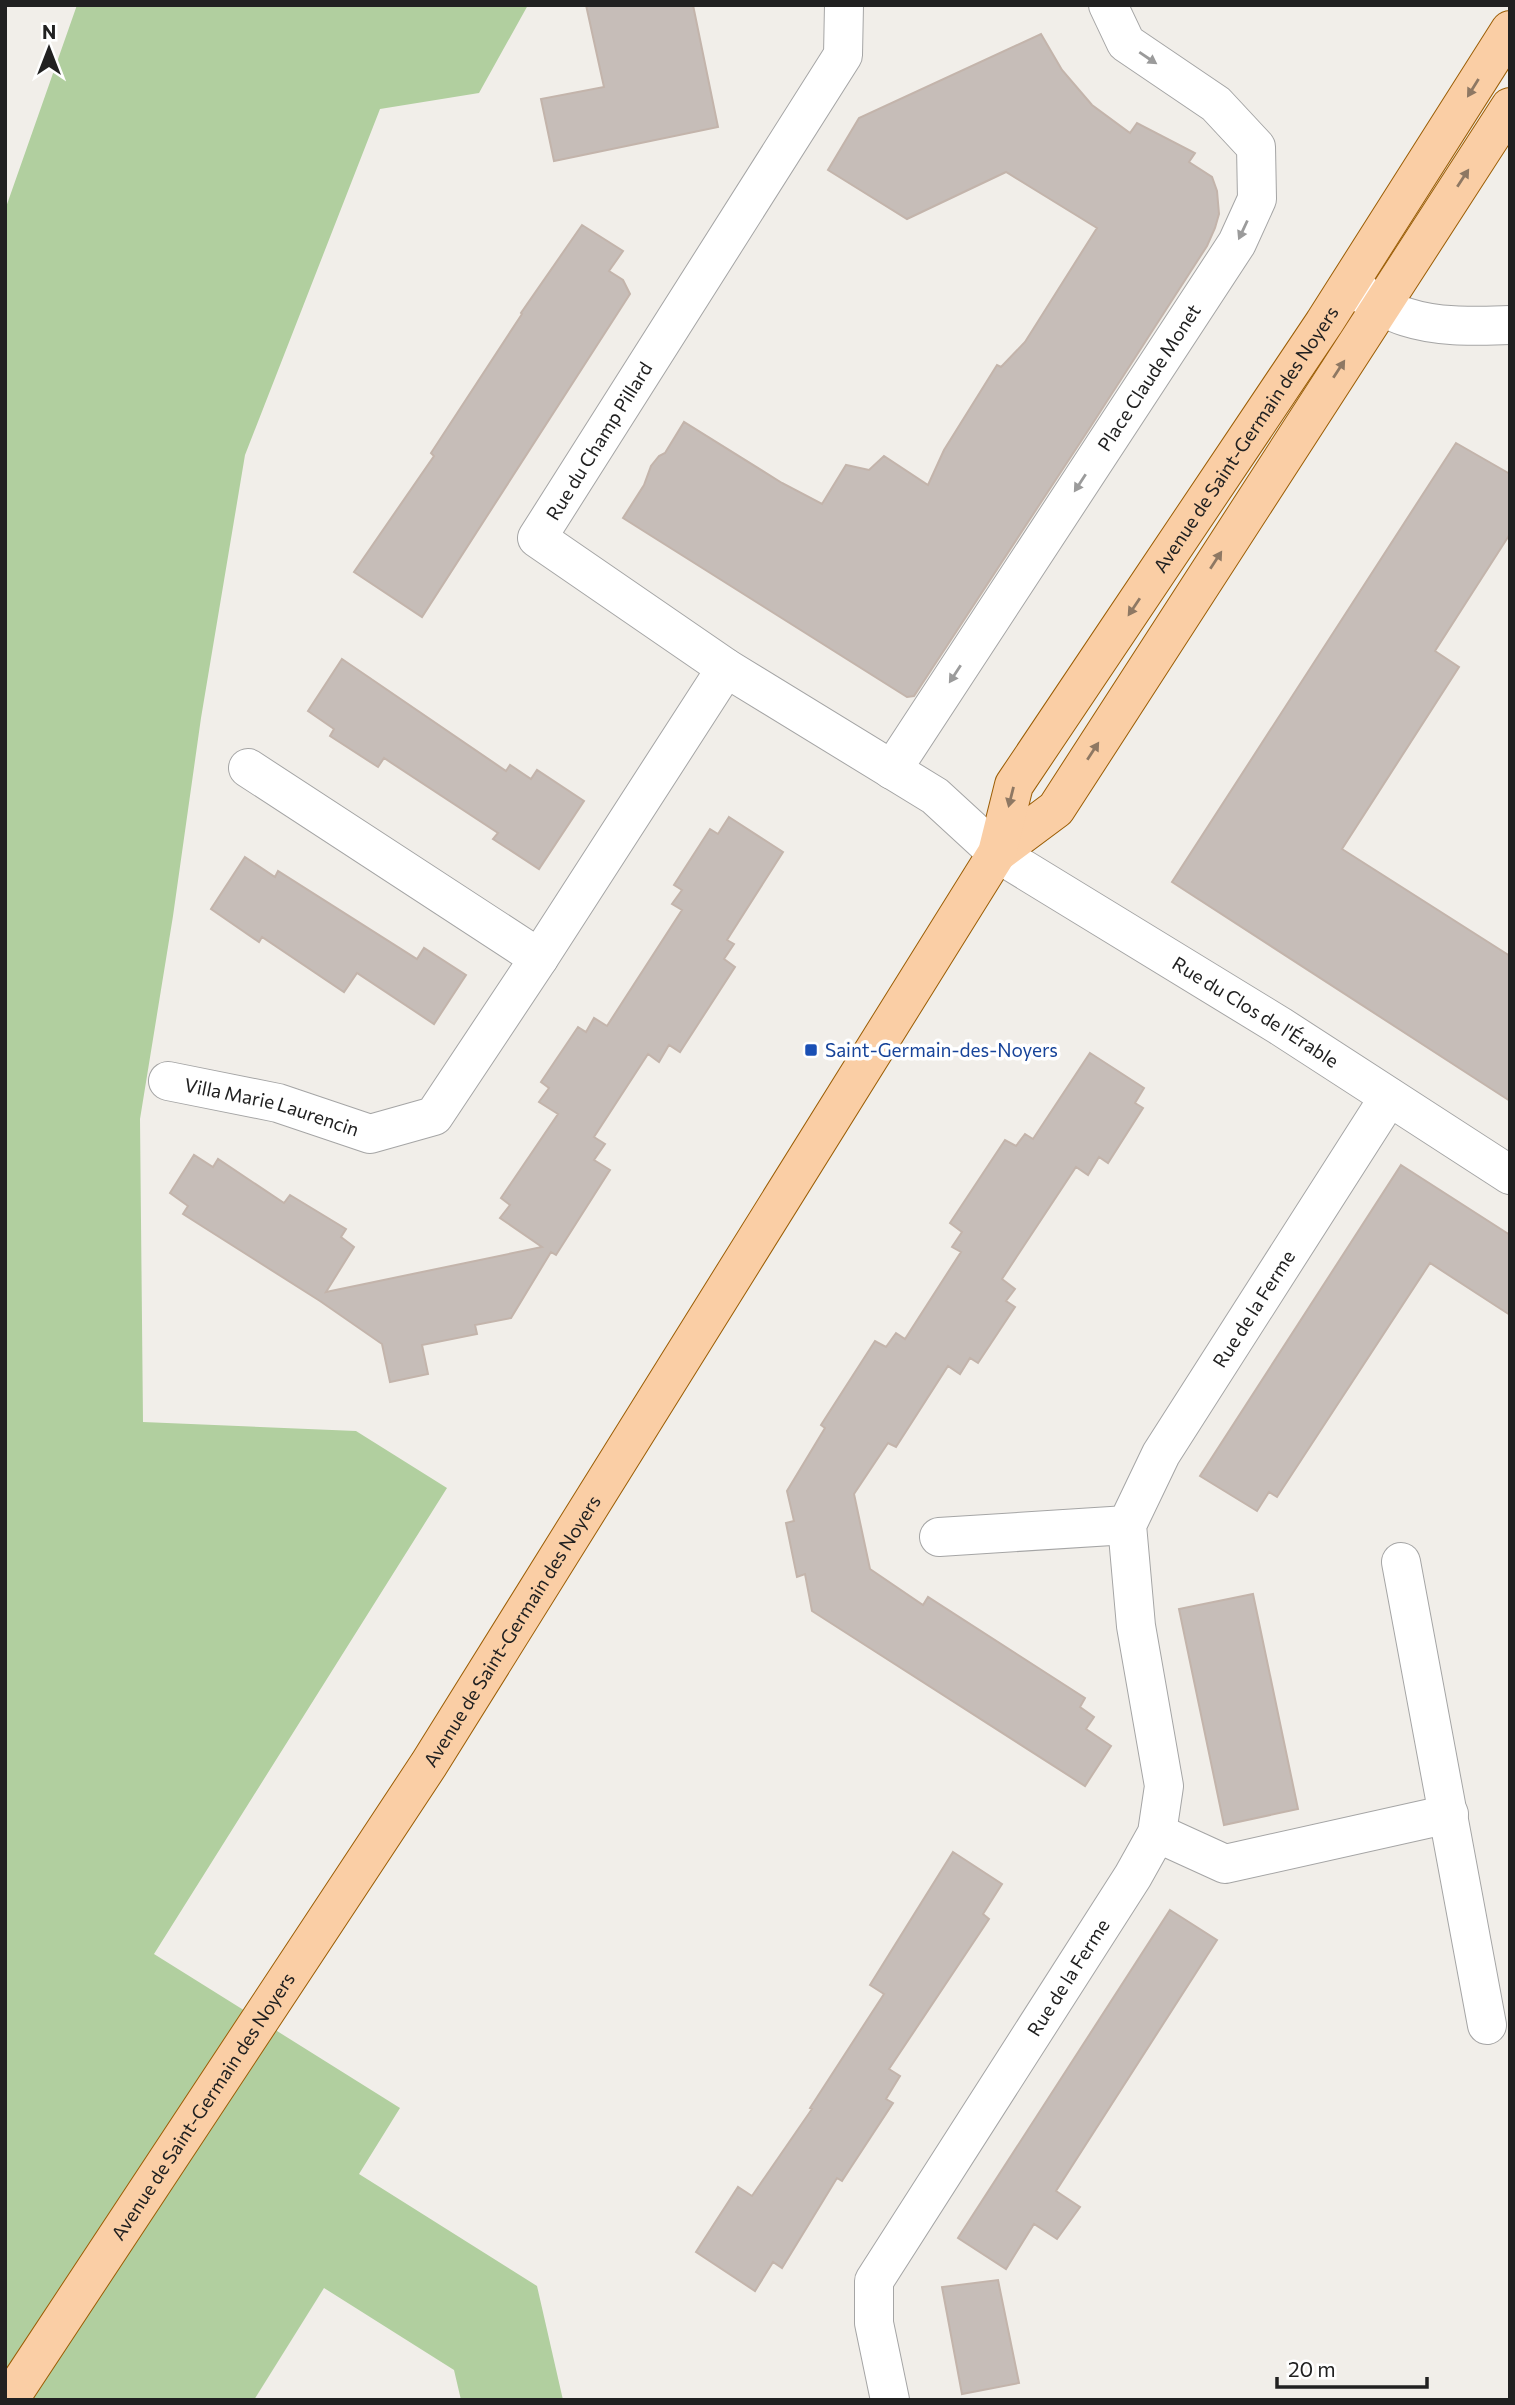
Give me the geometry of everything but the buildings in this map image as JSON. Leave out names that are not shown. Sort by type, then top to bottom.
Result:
[{"type":"main road","name":"Avenue de Saint-Germain des Noyers","points":[[9,2400],[429,1764],[998,853],[1014,785],[1348,285],[1510,30]]},
{"type":"main road","name":"Avenue de Saint-Germain des Noyers","points":[[998,853],[1056,808],[1510,107]]},
{"type":"street","name":"Rue du Champ Pillard","points":[[844,5],[843,55],[537,538],[726,668],[936,796],[998,853]]},
{"type":"street","name":"Place Claude Monet","points":[[892,770],[1237,243],[1257,200],[1256,147],[1216,104],[1126,43],[1108,5]]},
{"type":"street","points":[[1348,285],[1403,316],[1428,323],[1460,326],[1510,325]]},
{"type":"street","name":"Villa Marie Laurencin","points":[[167,1081],[278,1103],[370,1134],[434,1116],[726,668]]},
{"type":"street","points":[[248,768],[539,958]]},
{"type":"street","name":"Rue du Clos de l'Érable","points":[[998,853],[1280,1026],[1510,1175]]},
{"type":"street","name":"Rue de la Ferme","points":[[890,2400],[874,2323],[874,2281],[1133,1876],[1157,1833],[1164,1786],[1136,1626],[1127,1525],[1161,1454],[1389,1097]]},
{"type":"street","points":[[939,1537],[1127,1525]]},
{"type":"street","points":[[1401,1562],[1487,2025]]},
{"type":"street","points":[[1157,1833],[1225,1864],[1448,1814]]},
{"type":"green space","points":[[77,5],[528,5],[479,93],[380,109],[245,455],[201,718],[140,1119],[143,1422],[356,1431],[447,1488],[154,1954],[400,2108],[359,2174],[537,2286],[563,2400],[461,2400],[454,2370],[324,2288],[254,2400],[5,2400],[5,210]]},
{"type":"place","name":"Saint-Germain-des-Noyers","points":[[811,1050]]}]
